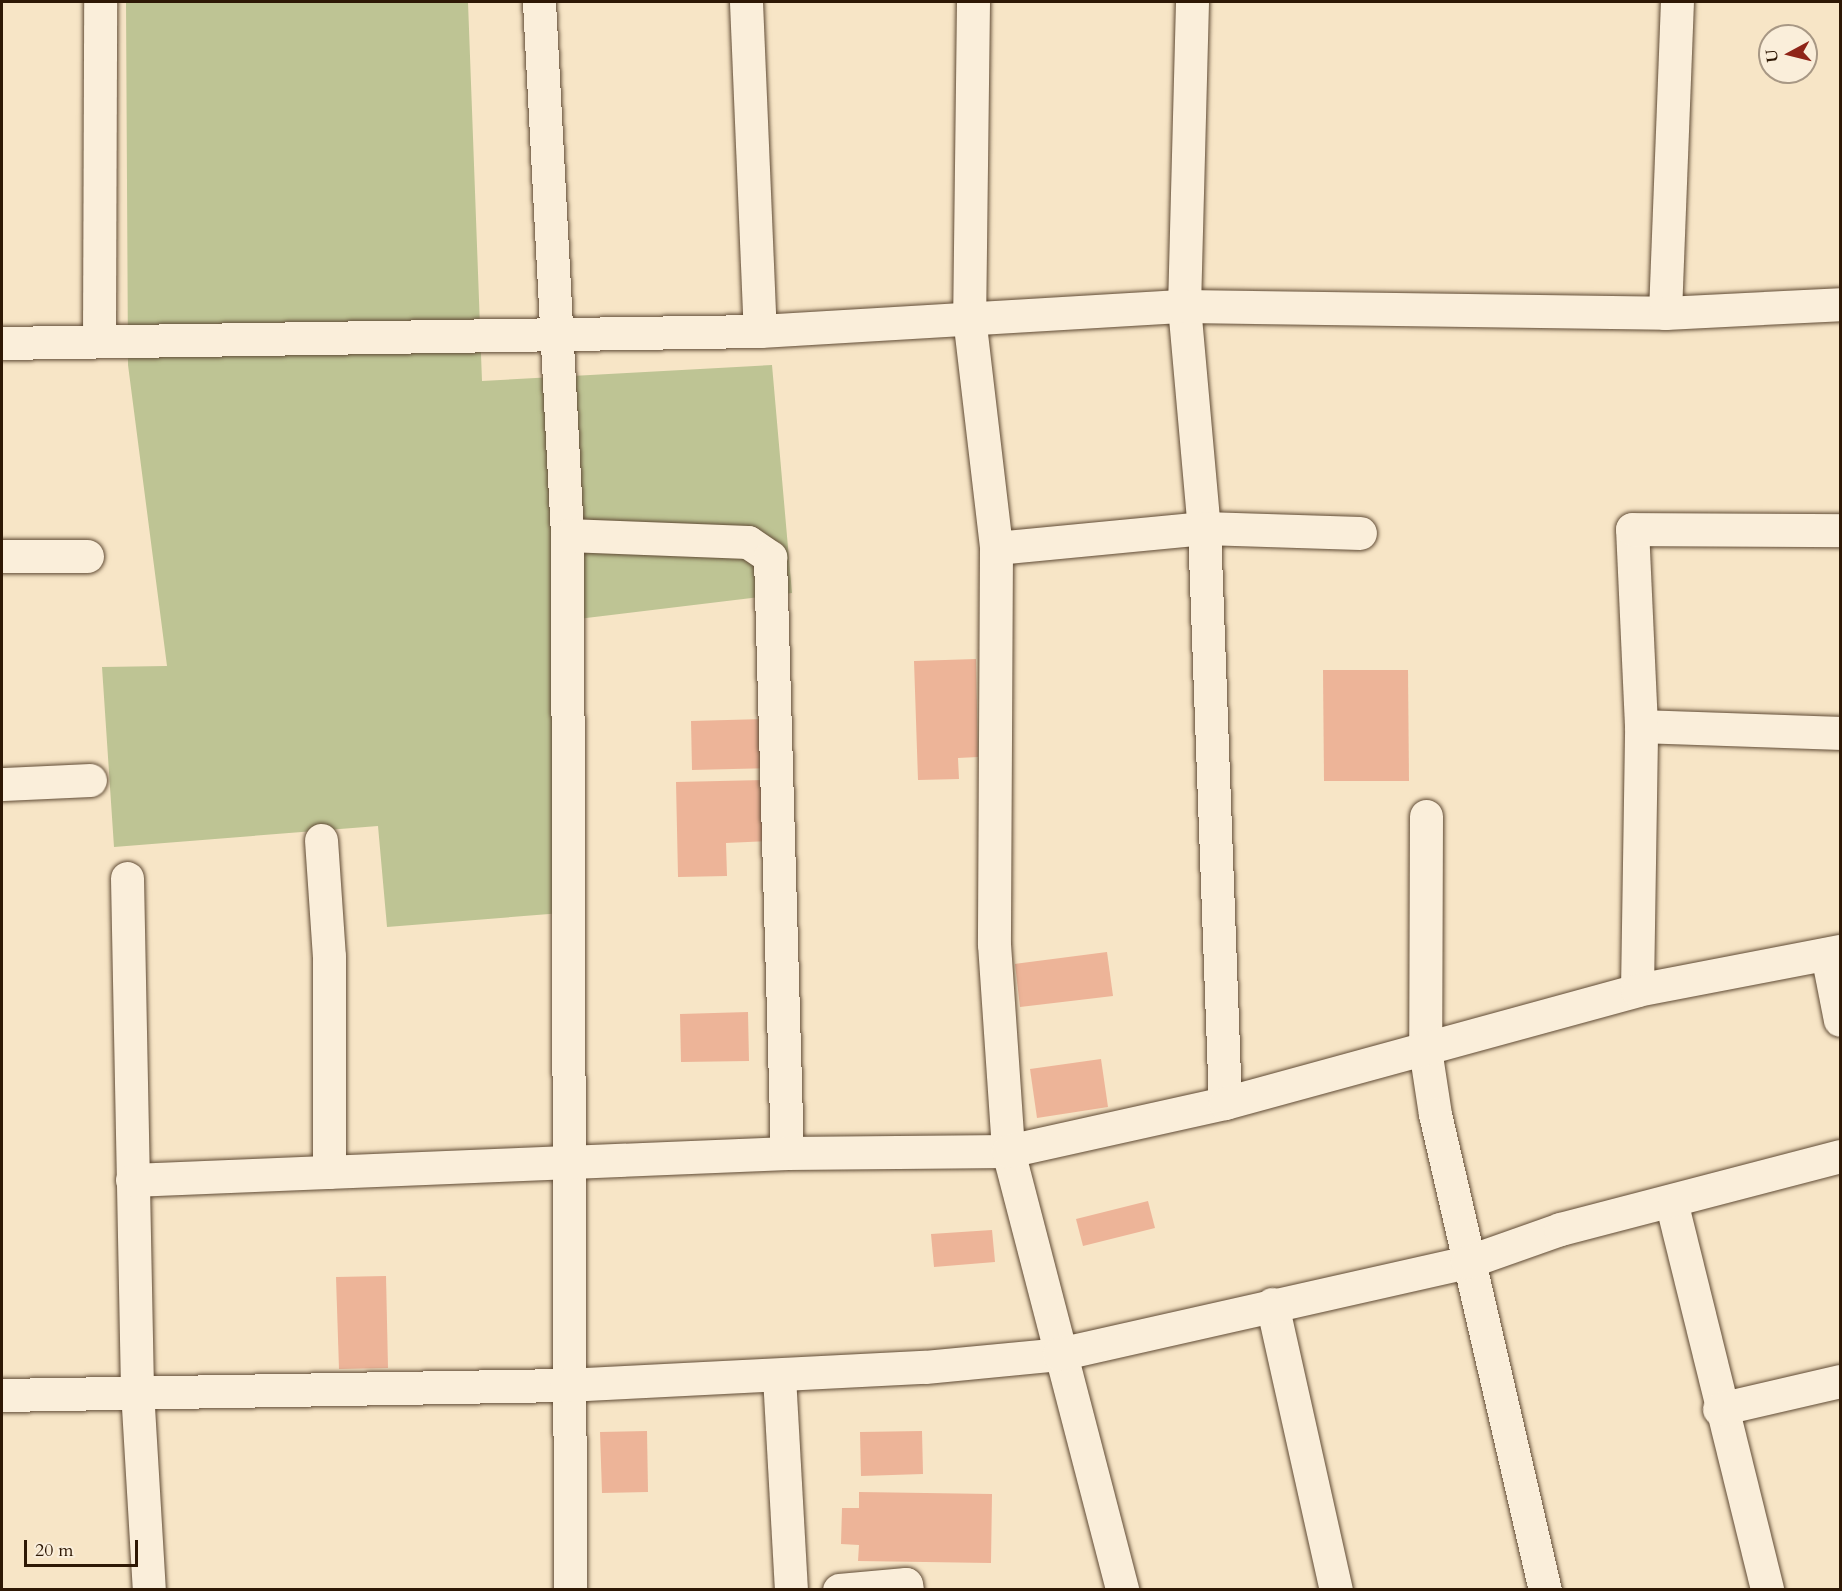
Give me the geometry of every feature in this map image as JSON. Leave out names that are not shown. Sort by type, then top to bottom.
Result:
[{"type":"street","points":[[99,339],[100,2]]},
{"type":"street","points":[[538,2],[567,535],[570,1164],[566,1385],[570,1590]]},
{"type":"street","points":[[746,2],[760,331]]},
{"type":"street","points":[[973,2],[969,317],[996,548],[994,944],[1008,1151],[1122,1590]]},
{"type":"street","points":[[1192,2],[1184,306],[1204,528],[1226,1103]]},
{"type":"street","points":[[1665,313],[1677,2]]},
{"type":"street","points":[[2,343],[99,339],[760,331],[1184,306],[1665,313],[1840,304]]},
{"type":"street","points":[[996,548],[1204,528],[1360,533]]},
{"type":"street","points":[[1637,990],[1641,726],[1632,529],[1840,530]]},
{"type":"street","points":[[567,535],[748,542],[770,557],[786,1153]]},
{"type":"street","points":[[2,555],[87,556]]},
{"type":"street","points":[[1641,726],[1840,733]]},
{"type":"street","points":[[2,784],[90,780]]},
{"type":"street","points":[[1426,816],[1425,1049],[1467,1262],[1545,1590]]},
{"type":"street","points":[[321,840],[330,980],[329,1172]]},
{"type":"street","points":[[127,878],[137,1389],[149,1590]]},
{"type":"street","points":[[132,1180],[570,1164],[786,1153],[1008,1151],[1226,1103],[1637,990],[1834,953],[1840,1020]]},
{"type":"street","points":[[2,1395],[137,1389],[566,1385],[779,1376],[1059,1354],[1272,1304],[1467,1262],[1560,1229],[1840,1156]]},
{"type":"street","points":[[1671,1201],[1719,1409],[1767,1590]]},
{"type":"street","points":[[1272,1304],[1336,1590]]},
{"type":"street","points":[[779,1376],[791,1590]]},
{"type":"street","points":[[1719,1409],[1840,1381]]},
{"type":"street","points":[[839,1590],[906,1584],[907,1590]]},
{"type":"green space","points":[[468,2],[482,381],[772,365],[792,593],[578,619],[562,913],[387,927],[378,826],[114,847],[102,667],[167,666],[128,365],[126,3]]},
{"type":"building","points":[[976,659],[978,757],[958,758],[959,779],[918,780],[914,661]]},
{"type":"building","points":[[1323,670],[1408,670],[1409,781],[1324,781]]},
{"type":"building","points":[[767,719],[769,768],[692,770],[691,721]]},
{"type":"building","points":[[765,780],[767,841],[726,843],[727,876],[678,877],[676,782]]},
{"type":"building","points":[[1107,952],[1113,996],[1020,1007],[1015,964]]},
{"type":"building","points":[[748,1012],[749,1061],[681,1062],[680,1014]]},
{"type":"building","points":[[1101,1059],[1108,1107],[1037,1118],[1030,1069]]},
{"type":"building","points":[[1148,1201],[1155,1228],[1083,1246],[1076,1219]]},
{"type":"building","points":[[992,1230],[995,1262],[934,1267],[931,1234]]},
{"type":"building","points":[[386,1276],[388,1368],[339,1369],[336,1277]]},
{"type":"building","points":[[647,1431],[648,1492],[602,1493],[600,1432]]},
{"type":"building","points":[[922,1431],[923,1474],[861,1476],[860,1432]]},
{"type":"building","points":[[859,1492],[992,1494],[991,1563],[858,1561],[859,1545],[841,1544],[842,1508],[859,1508]]}]
